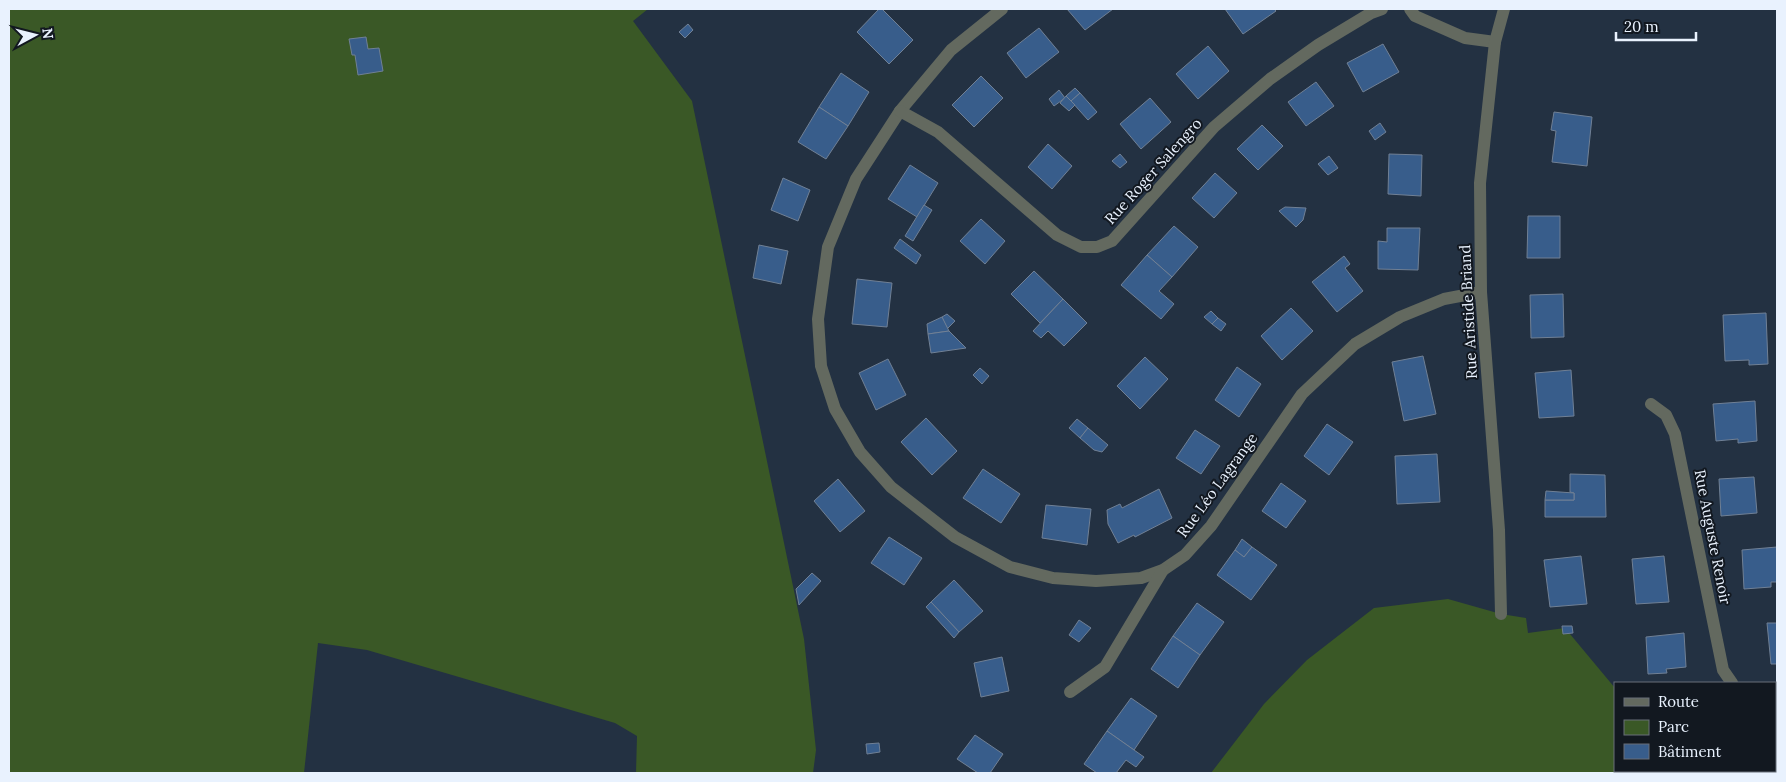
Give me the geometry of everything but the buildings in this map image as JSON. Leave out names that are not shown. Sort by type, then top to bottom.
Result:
[{"type":"street","name":"Rue Léo Lagrange","points":[[1002,9],[951,50],[900,111],[856,179],[828,247],[818,319],[821,366],[835,409],[860,452],[891,487],[954,537],[1010,567],[1053,578],[1096,581],[1141,578],[1163,570],[1186,555],[1211,526],[1302,394],[1355,344],[1400,317],[1444,299],[1480,292]]},
{"type":"street","name":"Rue Roger Salengro","points":[[900,111],[938,132],[1057,235],[1081,247],[1097,247],[1112,241],[1214,127],[1270,78],[1318,45],[1371,13],[1382,9]]},
{"type":"street","points":[[1410,9],[1415,16],[1465,38],[1494,42]]},
{"type":"street","name":"Rue Aristide Briand","points":[[1501,614],[1499,530],[1480,292],[1480,183],[1494,42],[1504,9]]},
{"type":"street","name":"Rue Auguste Renoir","points":[[1651,404],[1666,415],[1675,434],[1723,670],[1731,682]]},
{"type":"street","points":[[1070,692],[1105,667],[1163,570]]},
{"type":"green space","points":[[9,9],[648,9],[633,21],[692,101],[804,639],[816,750],[813,773],[636,773],[637,736],[615,723],[367,650],[318,643],[304,773],[9,773]]},
{"type":"green space","points":[[1448,599],[1501,614],[1526,618],[1528,633],[1565,628],[1614,687],[1614,772],[1666,773],[1211,773],[1264,704],[1307,660],[1374,608]]}]
